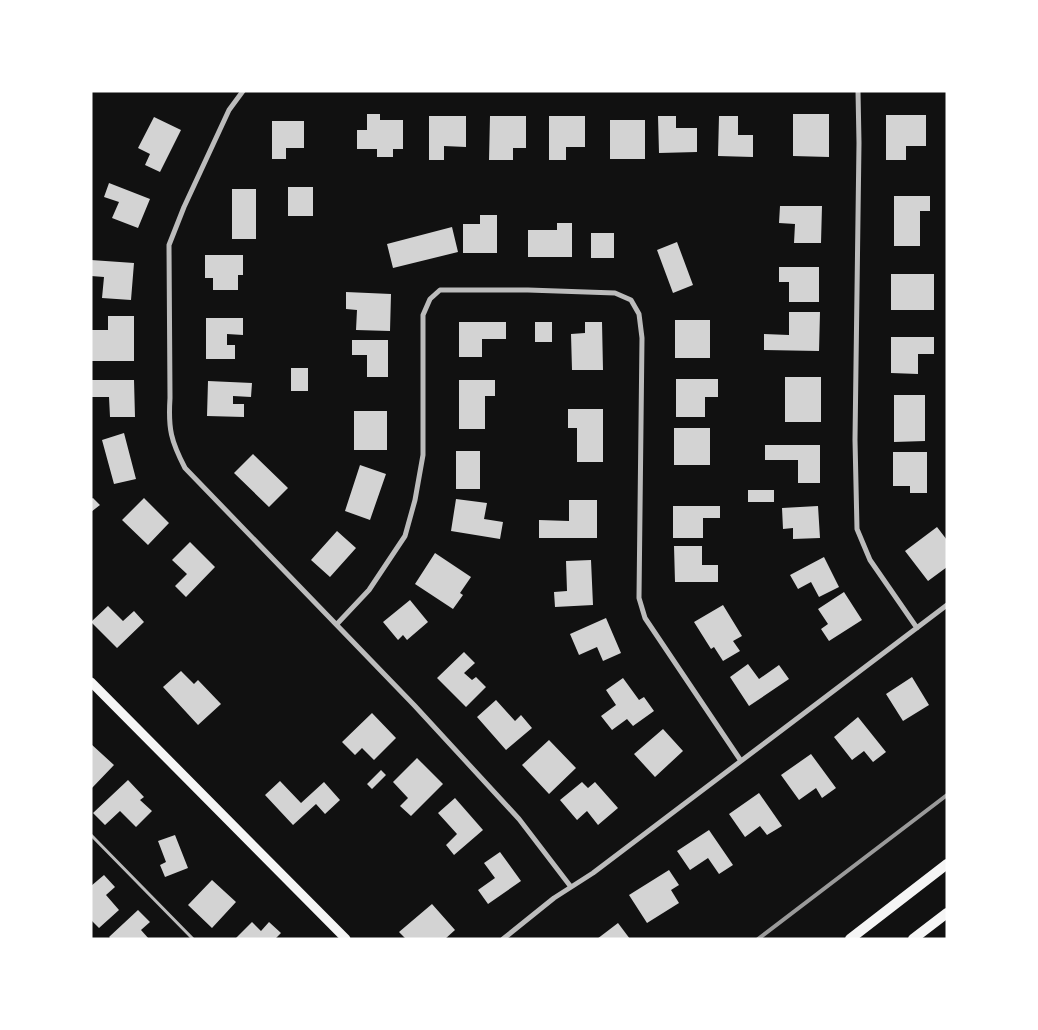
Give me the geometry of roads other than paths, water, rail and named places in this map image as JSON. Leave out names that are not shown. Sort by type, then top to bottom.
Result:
[{"type":"main road","points":[[91,682],[346,939]]},
{"type":"main road","points":[[850,939],[946,867]]},
{"type":"main road","points":[[913,939],[947,913]]},
{"type":"street","points":[[243,91],[229,110],[184,207],[169,245],[170,398],[168,420],[173,444],[185,468],[414,704],[519,819],[570,887]]},
{"type":"street","points":[[858,91],[855,440],[857,529],[870,560],[917,628]]},
{"type":"street","points":[[337,624],[369,590],[405,536],[416,500],[423,455],[423,315],[430,299],[440,290],[528,290],[615,293],[631,300],[639,314],[642,338],[639,598],[646,618],[705,705],[740,761]]},
{"type":"street","points":[[503,939],[554,898],[593,873],[947,605]]},
{"type":"lane","points":[[91,836],[193,939]]},
{"type":"railway","points":[[758,939],[947,795]]}]
